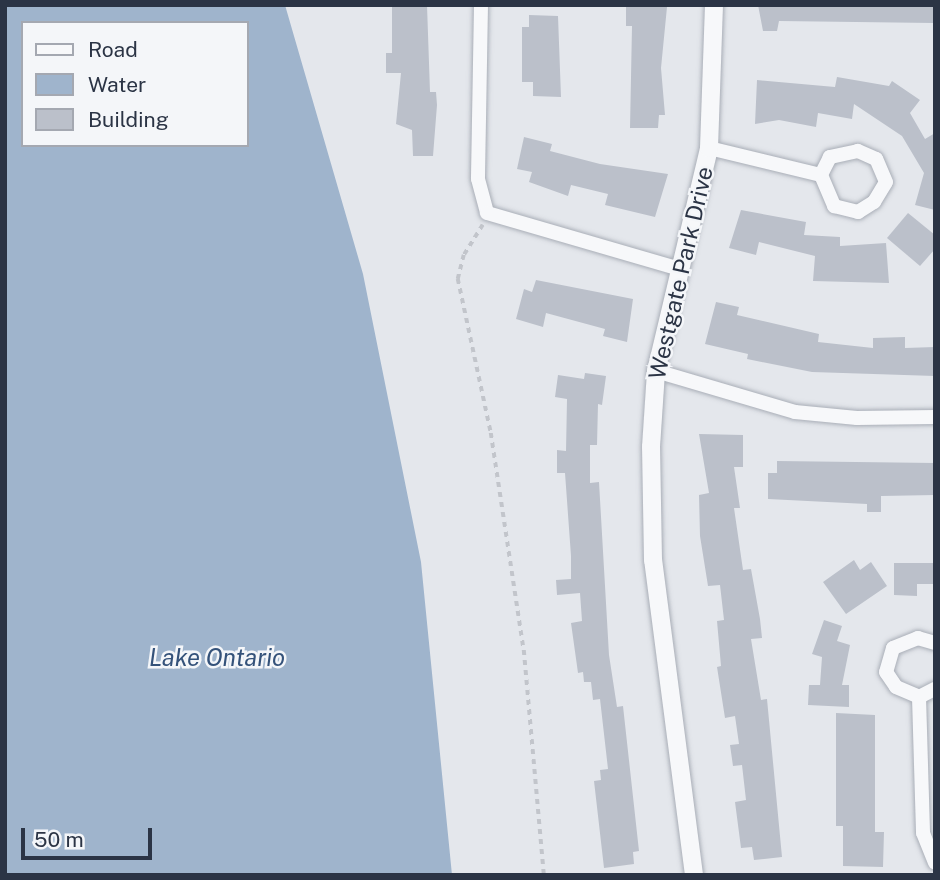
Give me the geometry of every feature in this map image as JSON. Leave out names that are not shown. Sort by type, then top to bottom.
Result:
[{"type":"street","points":[[481,5],[478,179],[487,213],[680,269]]},
{"type":"street","name":"Westgate Park Drive","points":[[694,875],[653,560],[656,370],[709,148],[713,5]]},
{"type":"street","points":[[709,148],[821,174]]},
{"type":"street","points":[[858,151],[876,159],[886,182],[874,202],[858,212],[834,206],[821,174],[830,157],[858,151]]},
{"type":"street","points":[[656,370],[795,412],[857,418],[935,417]]},
{"type":"street","points":[[935,643],[918,638],[893,648],[886,671],[896,687],[919,696],[935,689]]},
{"type":"street","points":[[919,696],[923,833],[935,863]]},
{"type":"path","points":[[487,213],[458,279],[491,433],[522,636],[544,875]]},
{"type":"water","name":"Lake Ontario","points":[[5,5],[285,5],[363,274],[421,562],[452,875],[5,875]]},
{"type":"building","points":[[392,5],[427,5],[430,92],[436,92],[437,105],[433,156],[413,156],[412,130],[396,124],[401,73],[386,73],[386,53],[392,53]]},
{"type":"building","points":[[626,5],[667,7],[661,68],[665,115],[659,115],[658,128],[630,128],[632,26],[626,26]]},
{"type":"building","points":[[758,5],[934,5],[933,23],[779,21],[777,31],[763,31]]},
{"type":"building","points":[[529,15],[558,16],[561,97],[533,96],[533,82],[522,82],[522,27],[529,27]]},
{"type":"building","points":[[837,77],[889,86],[892,81],[920,100],[910,113],[925,139],[935,133],[935,210],[915,205],[924,173],[902,136],[854,104],[852,119],[818,113],[816,127],[779,120],[755,124],[757,80],[835,87]]},
{"type":"building","points":[[524,137],[552,144],[550,151],[600,164],[668,174],[655,217],[605,205],[608,194],[571,185],[568,196],[529,182],[532,172],[517,169]]},
{"type":"building","points":[[741,210],[806,222],[804,235],[840,237],[840,246],[886,243],[889,283],[813,281],[815,256],[759,242],[756,255],[729,248]]},
{"type":"building","points":[[908,213],[935,235],[935,249],[920,266],[887,238]]},
{"type":"building","points":[[536,280],[633,299],[627,342],[603,336],[605,329],[546,313],[543,327],[516,319],[524,289],[532,292]]},
{"type":"building","points":[[716,302],[739,307],[737,315],[819,334],[818,342],[873,348],[873,338],[905,337],[905,348],[935,347],[935,376],[812,372],[747,359],[748,354],[705,344]]},
{"type":"building","points":[[585,373],[606,376],[602,405],[598,404],[597,445],[590,445],[590,483],[599,482],[609,655],[617,707],[623,706],[639,851],[633,852],[634,864],[604,868],[594,781],[601,780],[600,770],[608,769],[600,699],[593,700],[591,682],[584,682],[583,672],[578,673],[571,623],[582,621],[580,593],[557,595],[556,580],[571,579],[565,473],[557,473],[557,450],[566,451],[567,399],[555,397],[558,375],[584,379]]},
{"type":"building","points":[[699,434],[743,435],[743,467],[734,467],[740,508],[734,508],[743,570],[751,569],[760,619],[762,638],[751,639],[761,700],[767,699],[782,857],[754,860],[752,847],[741,848],[735,802],[746,800],[742,765],[733,766],[730,745],[739,744],[735,716],[725,718],[717,667],[721,666],[717,621],[724,620],[720,585],[708,586],[700,536],[699,495],[709,493]]},
{"type":"building","points":[[777,461],[935,463],[935,495],[881,496],[881,512],[867,512],[867,504],[768,499],[768,473],[777,473]]},
{"type":"building","points":[[854,560],[860,570],[871,562],[887,586],[846,614],[823,582]]},
{"type":"building","points":[[894,563],[935,563],[935,584],[917,584],[917,596],[894,595]]},
{"type":"building","points":[[824,620],[842,626],[837,641],[850,645],[842,685],[849,685],[849,707],[808,705],[809,685],[820,685],[822,657],[812,654]]},
{"type":"building","points":[[836,713],[875,715],[875,832],[884,832],[883,867],[843,866],[843,826],[836,826]]}]
